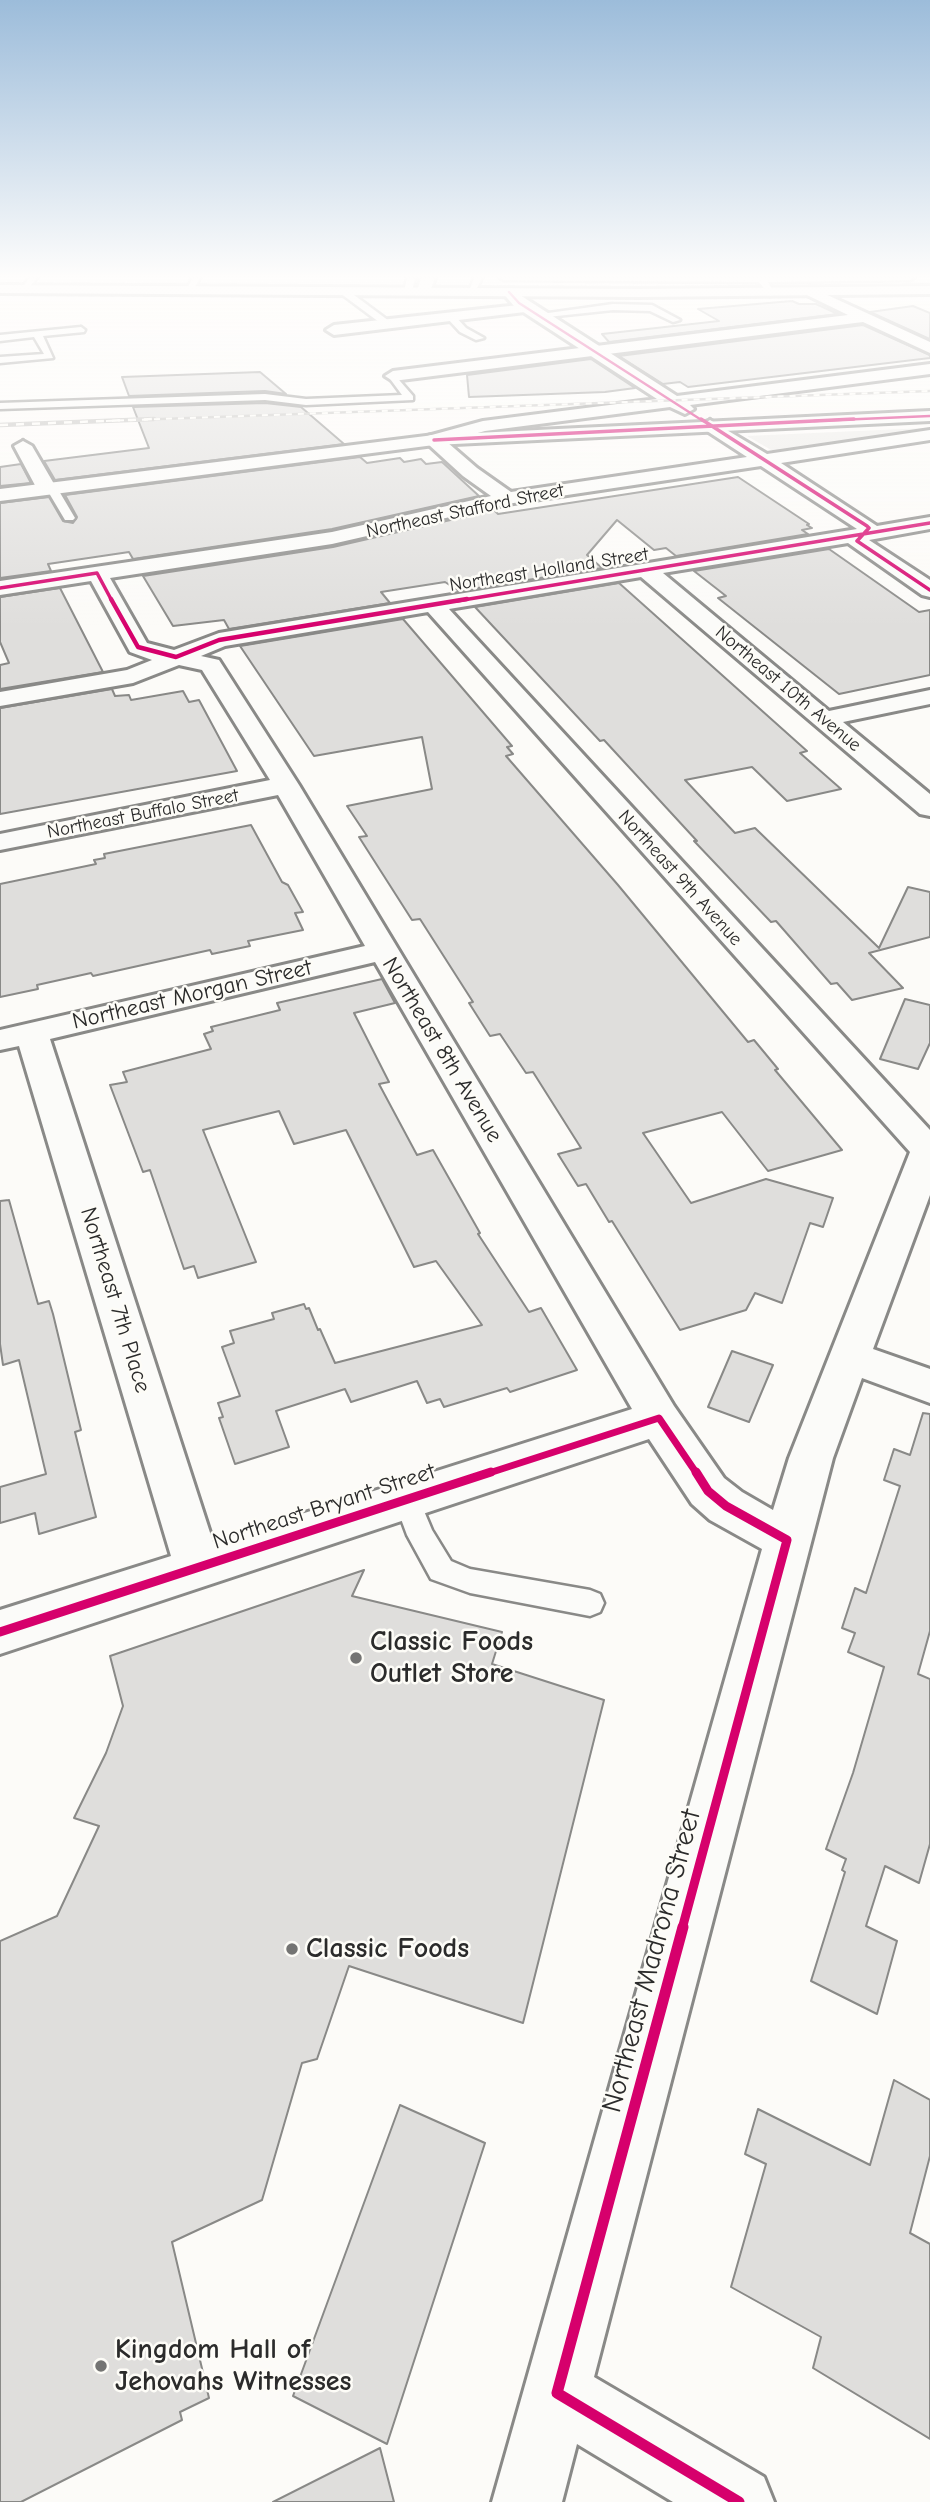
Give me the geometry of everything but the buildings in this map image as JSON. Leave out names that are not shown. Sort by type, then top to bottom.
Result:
[{"type":"street","points":[[665,395],[867,526],[869,528],[857,541],[930,590]]},
{"type":"street","points":[[434,440],[483,426],[739,395]]},
{"type":"street","points":[[0,495],[434,440],[930,416]]},
{"type":"street","name":"Northeast Stafford Street","points":[[0,588],[359,533],[507,498],[930,435]]},
{"type":"street","points":[[434,440],[470,472],[507,498]]},
{"type":"street","points":[[23,446],[50,488]]},
{"type":"street","name":"Northeast Holland Street","points":[[0,699],[133,676],[219,640],[930,523]]},
{"type":"street","name":"Northeast 10th Avenue","points":[[647,571],[930,808]]},
{"type":"street","name":"Northeast 8th Avenue","points":[[97,573],[138,647],[145,651],[211,665],[286,785],[659,1418],[708,1491],[726,1506],[787,1540]]},
{"type":"street","name":"Northeast 9th Avenue","points":[[433,605],[929,1148]]},
{"type":"street","points":[[824,719],[930,697]]},
{"type":"street","name":"Northeast Buffalo Street","points":[[0,842],[286,785]]},
{"type":"street","name":"Northeast Morgan Street","points":[[16,1036],[384,951]]},
{"type":"street","name":"Northeast 7th Place","points":[[16,1036],[198,1568]]},
{"type":"street","name":"Northeast Madrona Street","points":[[527,2502],[811,1458],[929,1148]]},
{"type":"street","points":[[850,1357],[930,1386]]},
{"type":"street","name":"Northeast Bryant Street","points":[[0,1632],[659,1418]]},
{"type":"street","points":[[556,2393],[739,2502]]},
{"type":"lane","points":[[0,406],[265,397],[288,402],[306,402],[409,398],[407,395]]},
{"type":"lane","points":[[50,488],[69,518]]},
{"type":"lane","points":[[407,1500],[421,1535],[441,1570],[470,1581],[590,1603]]},
{"type":"shaded area","points":[[930,429],[773,451],[747,436]]},
{"type":"railway","points":[[106,421],[827,395]]},
{"type":"railway","points":[[0,425],[154,419]]},
{"type":"cycle path","points":[[662,395],[867,526],[869,528],[857,541],[930,590]]},
{"type":"cycle path","points":[[434,440],[930,416]]},
{"type":"cycle path","points":[[0,588],[97,573],[138,647],[176,657],[219,640],[930,523]]},
{"type":"cycle path","points":[[0,1632],[659,1418],[708,1491],[726,1506],[787,1540],[557,2393],[739,2502]]},
{"type":"place","name":"Classic Foods Outlet Store","points":[[356,1658]]},
{"type":"place","name":"Classic Foods","points":[[292,1949]]},
{"type":"place","name":"Kingdom Hall of Jehovahs Witnesses","points":[[101,2366]]}]
